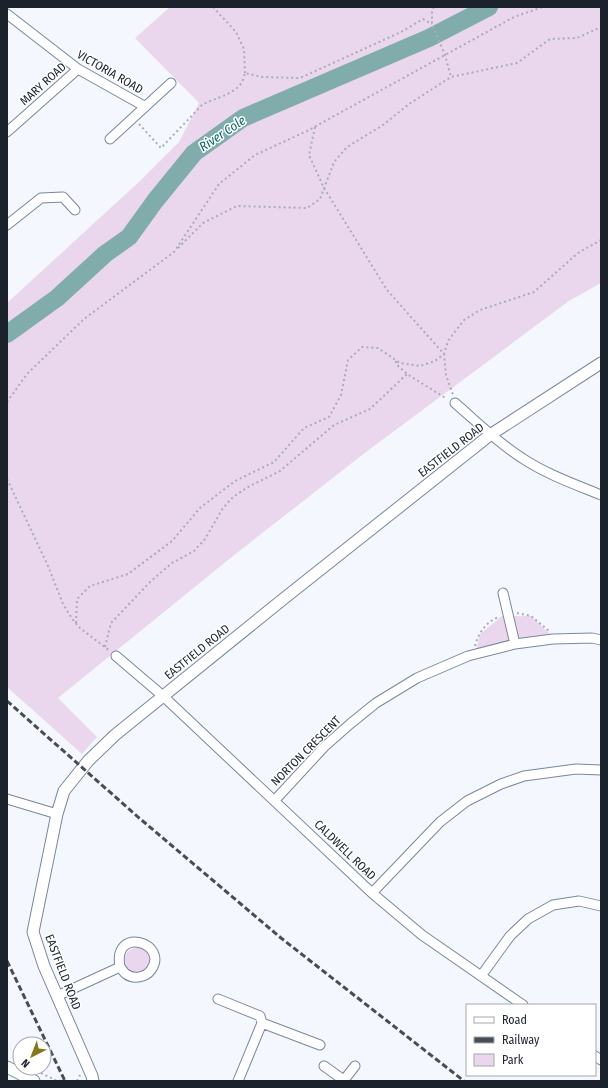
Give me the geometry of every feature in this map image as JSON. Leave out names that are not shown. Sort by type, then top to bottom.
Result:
[{"type":"street","name":"VICTORIA ROAD","points":[[7,14],[78,69],[144,106]]},
{"type":"street","name":"MARY ROAD","points":[[7,132],[78,69]]},
{"type":"street","name":"VICTORIA ROAD","points":[[110,139],[170,83]]},
{"type":"street","points":[[7,225],[41,198],[63,197],[75,210]]},
{"type":"street","name":"EASTFIELD ROAD","points":[[93,1081],[44,966],[33,932],[57,814],[64,791],[88,761],[115,735],[490,435],[601,363]]},
{"type":"street","points":[[455,403],[490,435],[522,458],[562,479],[601,495]]},
{"type":"street","points":[[503,593],[516,644]]},
{"type":"street","name":"NORTON CRESCENT","points":[[275,800],[324,747],[350,724],[376,703],[417,678],[468,656],[516,644],[553,639],[592,638],[601,640]]},
{"type":"street","name":"CALDWELL ROAD","points":[[116,656],[163,696],[372,893],[422,935],[522,1004]]},
{"type":"street","points":[[372,893],[440,822],[467,801],[501,784],[524,776],[576,769],[601,770]]},
{"type":"street","points":[[7,799],[57,814]]},
{"type":"street","points":[[481,976],[510,936],[528,919],[553,905],[579,901],[601,906]]},
{"type":"street","points":[[57,996],[120,967]]},
{"type":"street","points":[[218,999],[260,1016],[262,1023],[238,1081]]},
{"type":"street","points":[[262,1023],[320,1045]]},
{"type":"street","points":[[324,1066],[345,1081],[355,1066]]},
{"type":"path","points":[[133,117],[161,148],[202,105],[225,96],[241,84],[245,73],[244,49],[242,43],[236,32],[212,7]]},
{"type":"path","points":[[434,7],[432,10],[432,24],[445,55],[451,77]]},
{"type":"path","points":[[174,252],[219,184],[255,155],[316,127],[514,17],[543,7]]},
{"type":"path","points":[[245,73],[262,78],[300,78],[401,32],[423,19],[432,24]]},
{"type":"path","points":[[7,402],[27,374],[84,319],[174,252],[203,223],[237,206],[308,208],[320,199],[334,162],[346,147],[383,125],[409,104],[451,77],[517,64],[550,39],[577,38],[601,27]]},
{"type":"path","points":[[316,127],[309,156],[324,188],[386,290],[444,354]]},
{"type":"path","points":[[455,403],[446,375],[444,354],[448,341],[464,320],[480,310],[534,292],[578,253],[601,240]]},
{"type":"path","points":[[76,623],[77,599],[90,586],[128,574],[172,541],[200,508],[235,481],[274,462],[304,428],[329,417],[341,395],[348,360],[362,347],[378,348],[400,363],[420,366],[435,361],[444,354]]},
{"type":"path","points":[[396,360],[396,364],[407,374],[455,403]]},
{"type":"path","points":[[105,648],[111,623],[150,582],[172,563],[194,550],[205,539],[223,508],[233,496],[280,471],[334,424],[370,409],[407,374]]},
{"type":"path","points":[[7,479],[48,566],[64,604],[76,623],[116,656]]},
{"type":"path","points":[[35,1076],[64,1081]]},
{"type":"green space","points":[[170,7],[601,7],[601,283],[569,301],[366,452],[233,556],[58,698],[97,737],[82,754],[7,687],[7,303],[141,180],[179,142],[199,103],[135,38]]},
{"type":"green space","points":[[502,616],[531,616],[552,636],[475,654],[480,634]]},
{"type":"green space","points":[[137,948],[146,952],[150,961],[146,970],[137,974],[128,970],[124,961],[128,952]]},
{"type":"waterway","name":"River Cole","points":[[7,334],[57,298],[105,254],[129,237],[155,201],[194,153],[243,118],[429,38],[489,7]]},
{"type":"railway","points":[[7,701],[138,817],[281,938],[464,1081]]},
{"type":"railway","points":[[7,961],[65,1081]]}]
